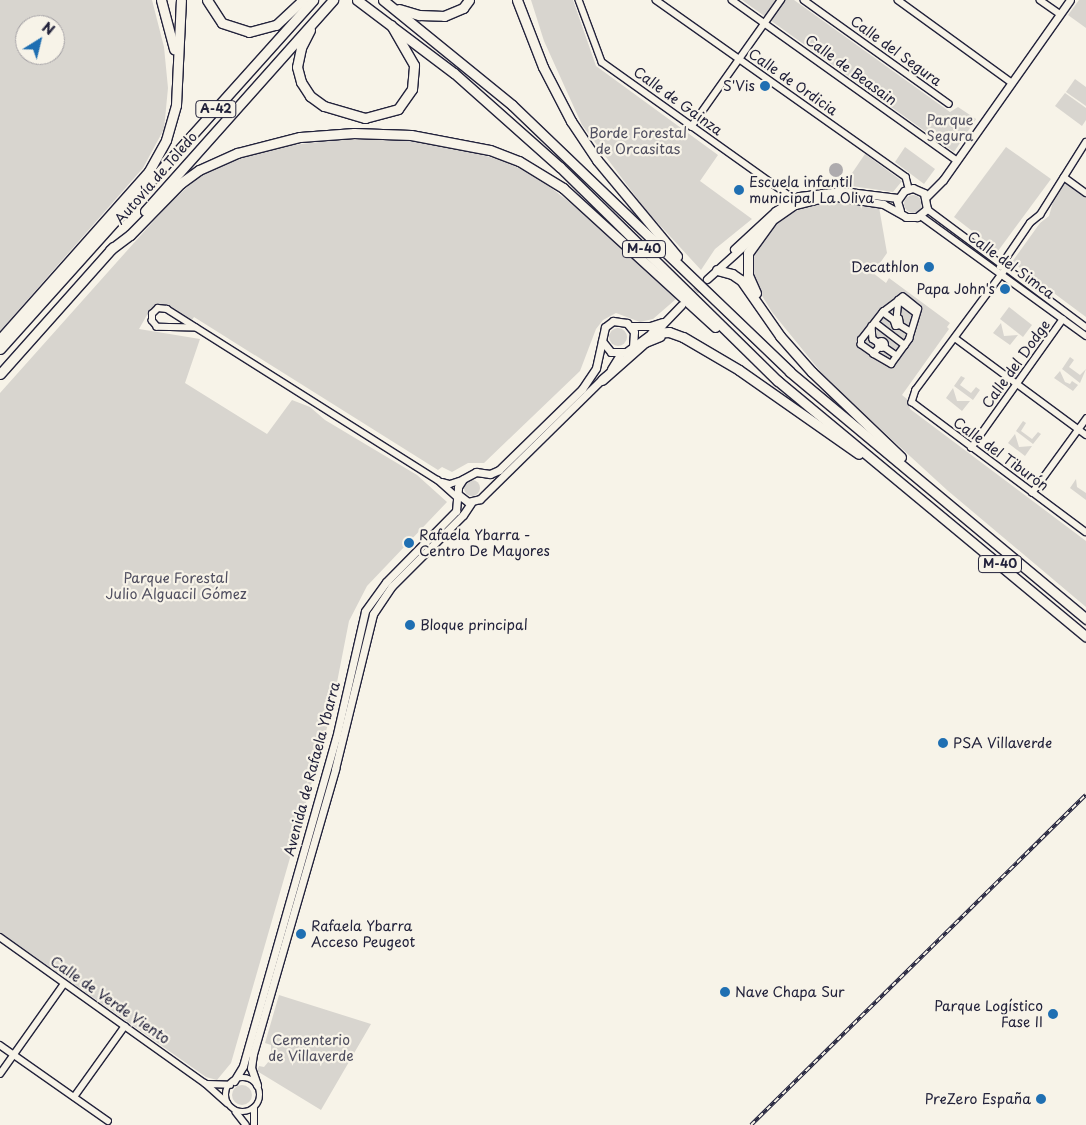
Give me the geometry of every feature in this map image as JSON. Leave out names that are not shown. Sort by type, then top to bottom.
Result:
[{"type":"highway","points":[[161,0],[177,64]]},
{"type":"highway","points":[[0,339],[149,171],[173,122],[181,0]]},
{"type":"highway","points":[[207,0],[222,23],[249,32],[276,25],[303,0]]},
{"type":"highway","name":"Autovía de Toledo","points":[[0,349],[313,0]]},
{"type":"highway","name":"M-40","points":[[357,0],[454,73],[560,167],[729,336],[778,381],[1086,637]]},
{"type":"highway","name":"M-40","points":[[383,0],[512,104],[790,372],[1086,619]]},
{"type":"highway","points":[[393,7],[434,18],[454,13],[469,0]]},
{"type":"highway","points":[[517,0],[555,92],[586,144],[706,292]]},
{"type":"highway","points":[[523,0],[534,44]]},
{"type":"highway","name":"Autovía de Toledo","points":[[0,374],[332,1]]},
{"type":"highway","points":[[317,18],[300,48],[297,67],[301,82],[310,96],[324,106],[365,118],[398,109],[412,89],[414,65],[391,25]]},
{"type":"highway","points":[[110,250],[130,236],[181,184],[199,170],[237,154],[308,136],[354,133],[411,135],[490,150],[519,161],[563,188],[702,318],[729,336]]},
{"type":"highway","points":[[772,222],[749,249],[747,270],[753,288],[793,350]]},
{"type":"highway","points":[[717,270],[732,274],[741,280],[793,350],[830,391],[916,471],[933,492]]},
{"type":"highway","points":[[652,333],[673,333],[697,345],[739,370],[893,476]]},
{"type":"highway","points":[[602,380],[654,337],[675,337],[697,345]]},
{"type":"main road","points":[[926,197],[956,160],[1070,0]]},
{"type":"main road","points":[[707,279],[772,222],[795,205],[830,196],[857,198],[900,211],[909,218],[921,216],[927,209],[926,197],[921,191],[909,188],[898,198]]},
{"type":"main road","points":[[717,270],[767,218],[794,198],[841,190],[898,198]]},
{"type":"main road","points":[[898,198],[900,211]]},
{"type":"main road","name":"Avenida de Rafaela Ybarra","points":[[257,1085],[251,1068],[253,1054],[335,769],[373,614],[392,586],[463,515],[470,502],[480,499],[485,491],[602,380],[621,353],[652,333],[681,305]]},
{"type":"main road","name":"Avenida de Rafaela Ybarra","points":[[232,1083],[242,1066],[336,738],[365,611],[386,582],[456,511],[463,479],[476,472],[490,474],[499,470],[582,389],[596,368],[603,331],[609,323],[623,321],[631,326],[650,326],[668,318]]},
{"type":"main road","points":[[631,326],[635,335],[633,345]]},
{"type":"main road","points":[[602,341],[608,350],[621,353]]},
{"type":"main road","points":[[476,472],[486,478],[485,491]]},
{"type":"main road","points":[[459,496],[470,502]]},
{"type":"street","name":"Calle de Gainza","points":[[579,0],[602,62],[691,127],[794,198]]},
{"type":"street","name":"Calle de Ordicia","points":[[656,0],[906,178],[909,188]]},
{"type":"street","name":"Calle de Beasain","points":[[732,0],[956,160]]},
{"type":"street","points":[[691,127],[782,0]]},
{"type":"street","name":"Calle del Segura","points":[[804,0],[949,104]]},
{"type":"street","points":[[898,0],[1011,82]]},
{"type":"street","points":[[1040,0],[1060,14]]},
{"type":"street","points":[[1086,142],[1066,169],[1064,178],[955,338],[1086,435]]},
{"type":"street","points":[[1064,178],[1086,193]]},
{"type":"street","name":"Calle del Simca","points":[[927,209],[1086,327]]},
{"type":"street","name":"Calle del Simca","points":[[921,216],[1086,336]]},
{"type":"street","points":[[903,297],[918,308],[905,345],[890,365],[860,342],[899,300],[903,297]]},
{"type":"street","points":[[872,352],[890,333],[896,322],[899,300]]},
{"type":"street","points":[[196,328],[157,327],[152,322],[152,314],[158,308],[167,308],[438,480],[459,496]]},
{"type":"street","points":[[885,314],[911,332]]},
{"type":"street","name":"Calle del Dodge","points":[[971,448],[1063,319]]},
{"type":"street","points":[[873,327],[884,329],[905,345]]},
{"type":"street","points":[[873,327],[880,344]]},
{"type":"street","points":[[884,329],[874,331],[880,344],[897,356]]},
{"type":"street","name":"Calle del Tiburón","points":[[955,338],[916,390],[912,402],[916,407],[1086,532]]},
{"type":"street","points":[[1032,493],[1086,419]]},
{"type":"street","points":[[438,480],[450,484],[463,479]]},
{"type":"street","points":[[0,946],[2,938]]},
{"type":"street","name":"Calle de Verde Viento","points":[[2,938],[205,1083],[229,1105],[246,1125]]},
{"type":"street","points":[[0,1074],[64,984]]},
{"type":"street","points":[[74,1098],[125,1026]]},
{"type":"street","points":[[0,1044],[108,1121]]},
{"type":"street","points":[[205,1083],[232,1083],[246,1078],[257,1085],[260,1097],[254,1109],[254,1125]]},
{"type":"street","points":[[232,1083],[226,1094],[229,1105],[242,1113],[254,1109]]},
{"type":"green space","points":[[0,0],[152,0],[164,47],[168,88],[164,129],[143,168],[0,331]]},
{"type":"green space","name":"Borde Forestal de Orcasitas","points":[[531,0],[573,0],[596,66],[718,155],[700,181],[752,219],[715,249],[701,270],[645,209],[582,125],[544,41]]},
{"type":"green space","name":"Parque Segura","points":[[742,0],[794,0],[950,112],[958,107],[976,119],[954,152]]},
{"type":"green space","points":[[1079,0],[1086,0],[1086,28],[1068,15]]},
{"type":"green space","points":[[1075,79],[1086,87],[1086,106],[1066,92]]},
{"type":"green space","points":[[1065,93],[1086,108],[1086,120],[1082,126],[1055,106]]},
{"type":"green space","name":"Parque Forestal Julio Alguacil Gómez","points":[[354,138],[388,138],[446,145],[504,161],[537,177],[595,222],[676,299],[653,319],[640,322],[616,313],[603,320],[596,329],[580,371],[484,463],[468,463],[452,472],[442,467],[438,470],[194,317],[192,320],[163,304],[151,308],[139,329],[200,339],[185,383],[267,434],[292,400],[310,407],[325,420],[417,475],[447,502],[367,586],[349,621],[331,713],[317,764],[231,1063],[217,1080],[206,1077],[0,932],[0,393],[166,207],[195,180],[216,167],[276,147]]},
{"type":"green space","points":[[905,147],[935,169],[924,184],[895,162]]},
{"type":"green space","points":[[1006,147],[1051,179],[998,251],[954,217]]},
{"type":"green space","points":[[865,154],[902,181],[893,192],[844,185]]},
{"type":"green space","points":[[1066,182],[1086,197],[1086,317],[1012,262],[1040,223],[1049,216],[1053,202]]},
{"type":"green space","points":[[913,195],[919,198],[922,204],[919,210],[913,213],[907,210],[904,204],[907,198]]},
{"type":"green space","points":[[838,201],[879,207],[887,253],[873,273],[886,283],[889,278],[950,323],[947,327],[949,329],[902,395],[907,399],[910,409],[1086,541],[1086,607],[947,490],[828,381],[772,312],[753,281],[750,257],[780,219],[806,206]]},
{"type":"green space","points":[[1009,307],[1032,325],[1023,337],[1000,319]]},
{"type":"green space","points":[[1001,323],[1004,336],[1018,335],[1010,345],[993,333]]},
{"type":"green space","points":[[618,328],[624,331],[627,337],[624,343],[618,346],[612,343],[609,337],[612,331]]},
{"type":"green space","points":[[1070,357],[1074,360],[1069,367],[1080,375],[1086,369],[1080,383],[1062,369]]},
{"type":"green space","points":[[1060,371],[1065,382],[1070,384],[1072,381],[1078,385],[1073,391],[1054,378]]},
{"type":"green space","points":[[961,376],[965,378],[960,385],[971,393],[976,387],[980,390],[973,400],[954,386]]},
{"type":"green space","points":[[953,388],[957,401],[970,401],[962,411],[946,398]]},
{"type":"green space","points":[[1023,421],[1026,423],[1021,431],[1032,439],[1038,432],[1041,434],[1033,444],[1016,431]]},
{"type":"green space","points":[[1015,434],[1019,447],[1032,446],[1025,456],[1008,443]]},
{"type":"green space","points":[[1076,479],[1077,487],[1086,493],[1086,500],[1070,488]]},
{"type":"green space","points":[[472,480],[480,488],[472,496],[464,488]]},
{"type":"green space","name":"Cementerio de Villaverde","points":[[279,995],[371,1024],[321,1110],[257,1071],[259,1066],[264,1067],[269,1061],[271,1045],[265,1043]]},
{"type":"green space","points":[[242,1085],[249,1088],[252,1095],[249,1102],[242,1105],[235,1102],[232,1095],[235,1088]]},
{"type":"shaded area","points":[[836,163],[841,165],[843,170],[841,175],[836,177],[831,175],[829,170],[831,165]]},
{"type":"tunnel","points":[[688,298],[707,279]]},
{"type":"railway","points":[[751,1125],[1086,795]]},
{"type":"place","name":"S'Vis","points":[[765,86]]},
{"type":"place","name":"Escuela infantil municipal La Oliva","points":[[739,190]]},
{"type":"place","name":"Decathlon","points":[[929,267]]},
{"type":"place","name":"Papa John's","points":[[1005,289]]},
{"type":"place","name":"Rafaela Ybarra - Centro De Mayores","points":[[409,543]]},
{"type":"place","name":"Bloque principal","points":[[410,625]]},
{"type":"place","name":"PSA Villaverde","points":[[943,743]]},
{"type":"place","name":"Rafaela Ybarra Acceso Peugeot","points":[[301,934]]},
{"type":"place","name":"Nave Chapa Sur","points":[[725,992]]},
{"type":"place","name":"Parque Logístico Fase II","points":[[1053,1014]]},
{"type":"place","name":"PreZero España","points":[[1041,1099]]}]
